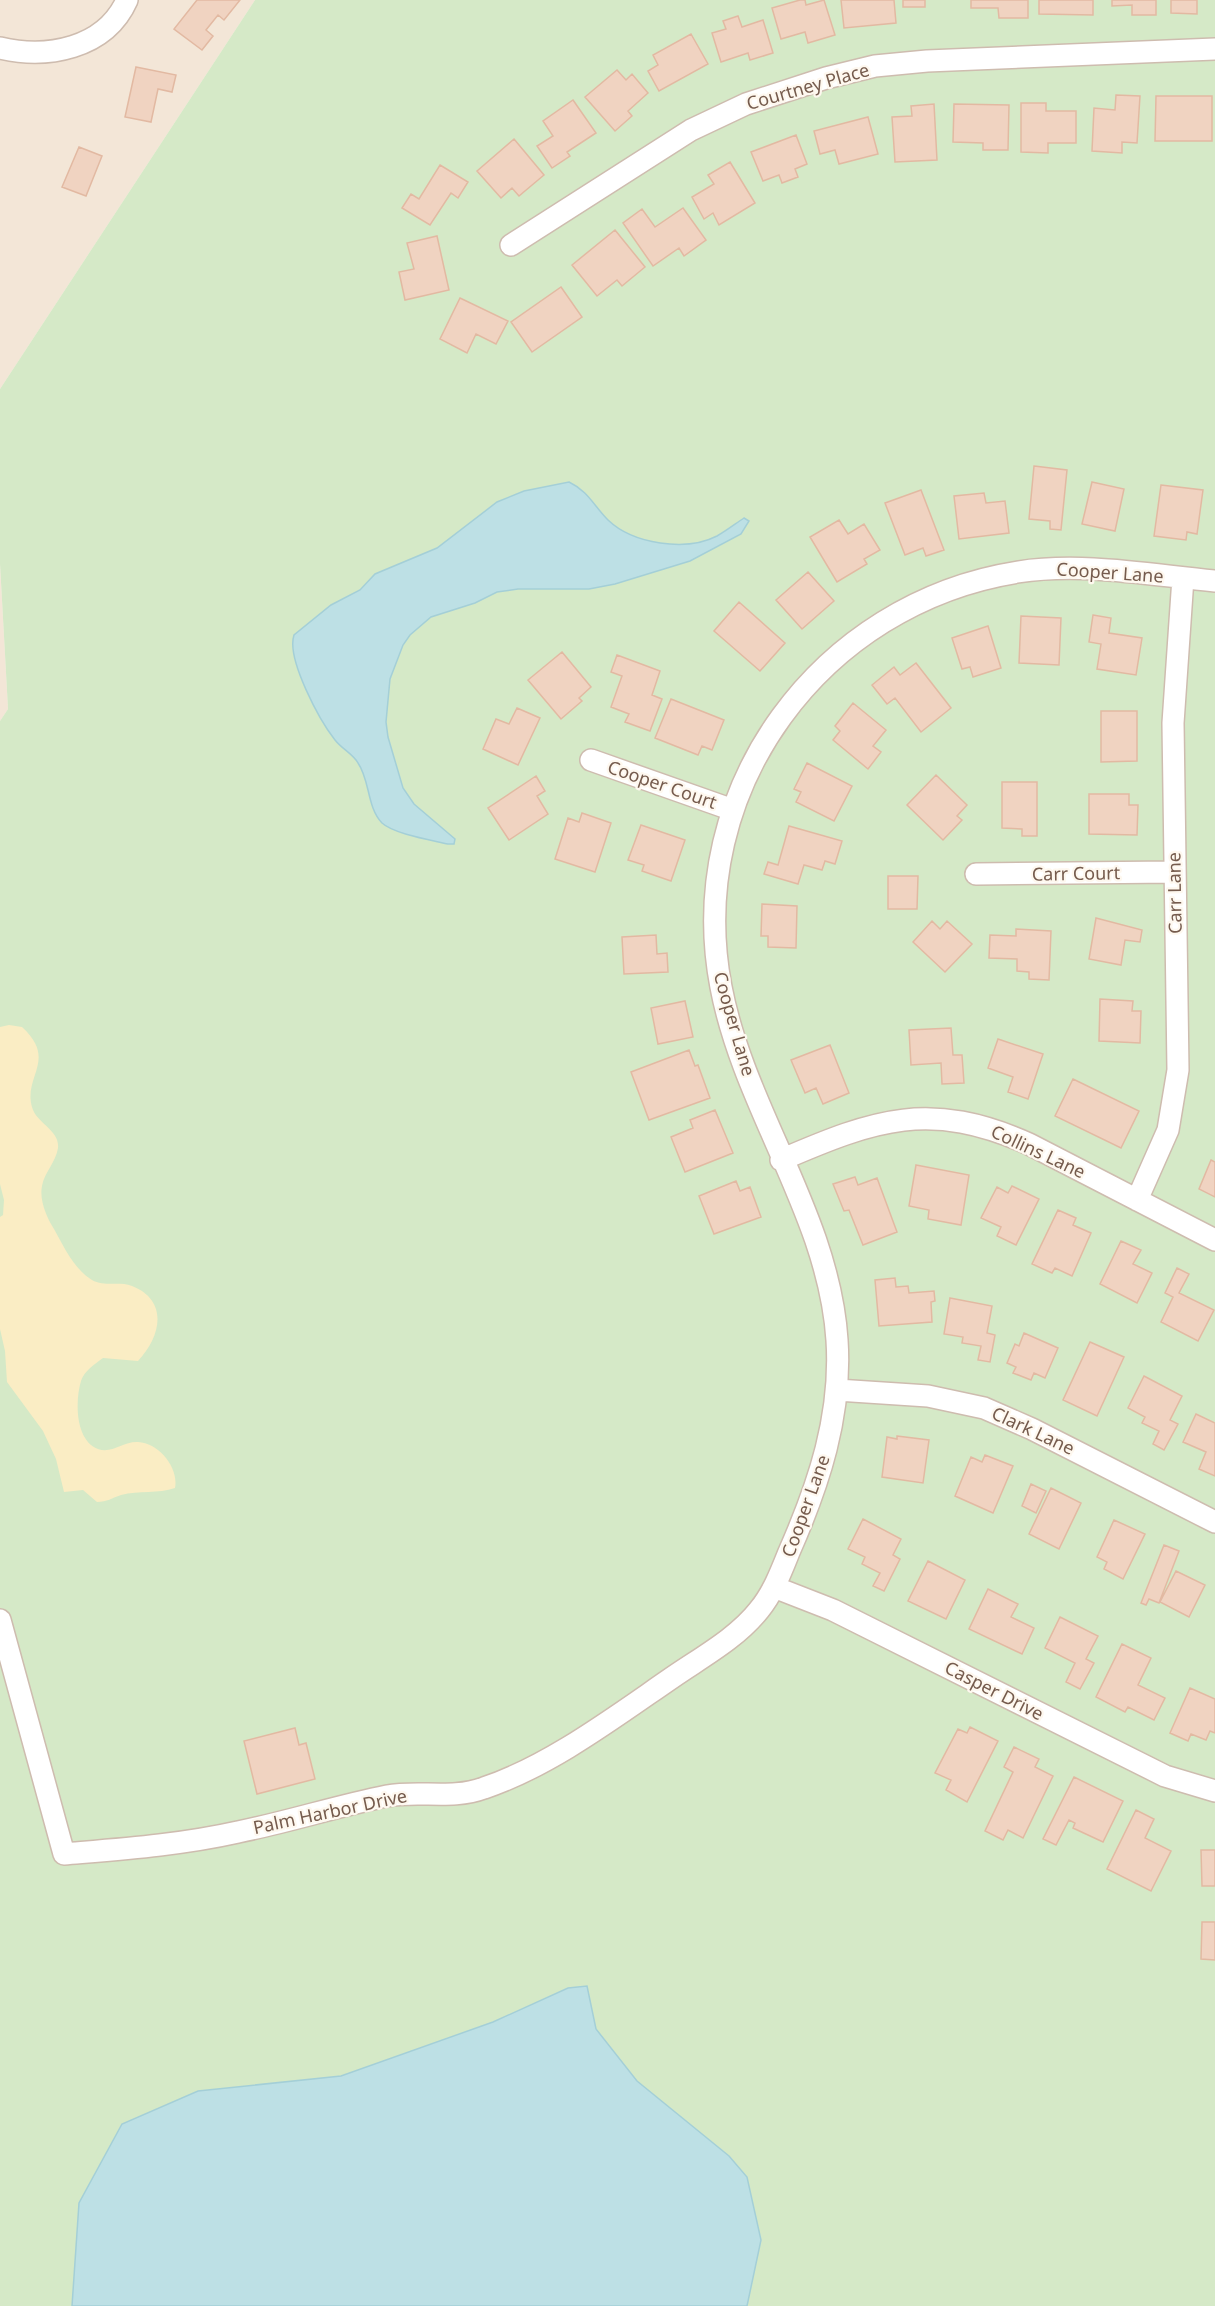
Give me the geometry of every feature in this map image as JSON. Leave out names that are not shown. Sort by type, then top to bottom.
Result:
[{"type":"street","points":[[0,48],[34,53],[73,47],[108,26],[127,0]]},
{"type":"street","name":"Courtney Place","points":[[511,245],[691,130],[746,104],[826,78],[908,62],[1215,49]]},
{"type":"street","name":"Cooper Lane","points":[[774,1587],[817,1482],[833,1424],[837,1390],[837,1340],[829,1287],[812,1234],[736,1045],[717,963],[716,888],[733,810],[755,758],[800,691],[854,641],[905,609],[955,588],[1023,571],[1074,568],[1215,581]]},
{"type":"street","name":"Carr Lane","points":[[1137,1200],[1165,1140],[1176,1096],[1179,1058],[1173,723],[1183,578]]},
{"type":"street","name":"Cooper Court","points":[[591,760],[733,810]]},
{"type":"street","name":"Carr Court","points":[[976,874],[1175,872]]},
{"type":"street","name":"Collins Lane","points":[[781,1160],[840,1135],[871,1125],[921,1119],[956,1121],[1021,1141],[1215,1240]]},
{"type":"street","name":"Clark Lane","points":[[837,1390],[928,1396],[984,1408],[1032,1429],[1215,1522]]},
{"type":"street","name":"Palm Harbor Drive","points":[[0,1620],[63,1854],[178,1843],[232,1834],[388,1796],[456,1795],[489,1787],[545,1760],[716,1648],[754,1617],[774,1587]]},
{"type":"street","name":"Casper Drive","points":[[774,1587],[833,1610],[1145,1767],[1181,1782],[1215,1791]]},
{"type":"shaded area","points":[[0,0],[255,0],[0,389]]},
{"type":"shaded area","points":[[0,564],[8,709],[0,721]]},
{"type":"green space","points":[[255,0],[1215,0],[1215,2306],[0,2306],[0,721],[8,709],[0,564],[0,389]]},
{"type":"sand","points":[[9,1025],[22,1027],[37,1049],[39,1059],[30,1096],[32,1107],[34,1113],[52,1131],[58,1142],[57,1153],[43,1181],[41,1191],[44,1209],[49,1220],[80,1270],[97,1282],[132,1286],[144,1293],[152,1301],[158,1320],[152,1342],[138,1361],[103,1358],[85,1374],[81,1381],[78,1399],[81,1429],[90,1444],[98,1449],[113,1449],[133,1442],[146,1443],[153,1447],[171,1465],[175,1488],[121,1495],[107,1501],[97,1502],[83,1490],[64,1492],[56,1459],[43,1431],[7,1382],[5,1351],[0,1329],[0,1217],[3,1215],[4,1200],[0,1184],[0,1027]]},
{"type":"water","points":[[569,482],[586,494],[608,520],[631,535],[645,540],[690,544],[717,536],[744,518],[749,521],[741,534],[690,561],[615,584],[589,589],[518,589],[497,592],[475,603],[431,617],[410,635],[403,645],[390,679],[386,722],[388,737],[403,788],[414,804],[455,839],[454,844],[413,836],[388,827],[377,817],[365,777],[358,763],[335,740],[313,705],[295,659],[294,635],[331,605],[360,590],[375,574],[437,548],[497,502],[524,491]]},
{"type":"water","points":[[587,1986],[596,2029],[637,2081],[729,2156],[747,2177],[761,2240],[747,2306],[72,2306],[79,2203],[122,2124],[198,2091],[341,2076],[493,2022],[568,1988]]},
{"type":"building","points":[[197,0],[240,0],[224,20],[218,15],[206,30],[213,36],[202,50],[174,29]]},
{"type":"building","points":[[805,0],[806,5],[824,0],[835,35],[808,43],[805,32],[781,39],[772,8]]},
{"type":"building","points":[[841,0],[894,0],[896,23],[844,28]]},
{"type":"building","points":[[903,0],[925,0],[925,7],[903,7]]},
{"type":"building","points":[[971,0],[1028,0],[1028,18],[999,18],[998,8],[971,8]]},
{"type":"building","points":[[1039,0],[1093,0],[1093,15],[1039,14]]},
{"type":"building","points":[[1112,0],[1156,0],[1156,15],[1132,15],[1132,5],[1112,6]]},
{"type":"building","points":[[1171,0],[1197,0],[1197,14],[1171,13]]},
{"type":"building","points":[[738,16],[742,27],[763,20],[773,53],[750,60],[748,53],[721,62],[712,33],[726,29],[723,21]]},
{"type":"building","points":[[691,34],[708,64],[659,91],[648,71],[658,65],[653,55]]},
{"type":"building","points":[[136,67],[176,75],[172,92],[158,89],[151,122],[125,117]]},
{"type":"building","points":[[617,70],[626,80],[632,74],[648,93],[628,111],[632,116],[615,131],[585,97]]},
{"type":"building","points":[[1116,95],[1140,96],[1137,143],[1122,142],[1122,153],[1092,151],[1094,108],[1115,110]]},
{"type":"building","points":[[1156,96],[1212,96],[1212,141],[1155,141]]},
{"type":"building","points":[[573,100],[596,133],[567,152],[570,156],[552,168],[537,146],[553,136],[543,121]]},
{"type":"building","points":[[1021,103],[1046,103],[1046,111],[1076,111],[1076,143],[1048,143],[1048,153],[1021,152]]},
{"type":"building","points":[[934,104],[937,160],[895,162],[892,117],[912,116],[911,106]]},
{"type":"building","points":[[954,104],[1009,105],[1008,150],[983,150],[983,143],[953,142]]},
{"type":"building","points":[[868,117],[878,154],[839,164],[835,150],[820,154],[814,131]]},
{"type":"building","points":[[796,135],[807,164],[795,169],[798,177],[782,183],[779,175],[763,181],[751,152]]},
{"type":"building","points":[[514,139],[544,175],[519,196],[512,188],[501,198],[477,171]]},
{"type":"building","points":[[79,147],[102,156],[86,196],[62,187]]},
{"type":"building","points":[[730,162],[755,203],[719,225],[713,213],[704,219],[692,197],[714,184],[708,175]]},
{"type":"building","points":[[440,165],[468,182],[458,198],[451,193],[430,225],[402,208],[411,194],[419,199]]},
{"type":"building","points":[[683,208],[706,240],[684,256],[679,248],[653,266],[623,223],[642,209],[655,227]]},
{"type":"building","points":[[615,230],[645,267],[622,286],[617,280],[597,296],[572,265]]},
{"type":"building","points":[[437,236],[449,290],[405,300],[399,272],[414,269],[407,243]]},
{"type":"building","points":[[561,287],[582,317],[532,352],[511,322]]},
{"type":"building","points":[[460,298],[508,321],[496,344],[476,334],[467,353],[440,339]]},
{"type":"building","points":[[1034,466],[1067,470],[1061,530],[1050,529],[1050,521],[1029,519]]},
{"type":"building","points":[[1092,482],[1124,489],[1115,531],[1082,524]]},
{"type":"building","points":[[1161,485],[1203,490],[1197,534],[1187,532],[1186,540],[1154,536]]},
{"type":"building","points":[[921,490],[944,550],[926,556],[923,548],[905,555],[885,503]]},
{"type":"building","points":[[984,493],[986,503],[1005,501],[1009,533],[959,539],[954,496]]},
{"type":"building","points":[[839,520],[848,534],[864,524],[880,550],[864,559],[867,564],[837,582],[810,537]]},
{"type":"building","points":[[808,572],[834,601],[802,629],[776,600]]},
{"type":"building","points":[[739,602],[785,643],[760,671],[714,631]]},
{"type":"building","points":[[1093,615],[1111,618],[1109,633],[1142,638],[1136,675],[1097,669],[1101,644],[1089,642]]},
{"type":"building","points":[[1021,616],[1061,618],[1059,665],[1019,663]]},
{"type":"building","points":[[988,626],[1001,668],[973,677],[970,667],[962,669],[952,638]]},
{"type":"building","points":[[562,652],[591,687],[579,698],[582,701],[561,719],[528,680]]},
{"type":"building","points":[[617,655],[660,671],[652,695],[662,699],[650,731],[625,722],[629,714],[611,707],[622,676],[611,672]]},
{"type":"building","points":[[916,663],[951,708],[921,732],[895,698],[887,704],[872,685],[894,667],[900,675]]},
{"type":"building","points":[[671,699],[724,720],[712,750],[702,746],[698,755],[655,738]]},
{"type":"building","points":[[853,703],[886,730],[873,746],[881,752],[868,769],[833,740],[840,731],[835,726]]},
{"type":"building","points":[[517,708],[540,718],[518,765],[483,749],[496,719],[509,724]]},
{"type":"building","points":[[1101,711],[1137,711],[1137,761],[1101,762]]},
{"type":"building","points":[[807,763],[852,786],[834,821],[796,802],[801,792],[794,789]]},
{"type":"building","points":[[936,775],[967,805],[957,816],[962,820],[943,840],[907,805]]},
{"type":"building","points":[[536,776],[545,791],[537,796],[548,814],[509,840],[488,808]]},
{"type":"building","points":[[1002,782],[1037,782],[1037,836],[1022,836],[1022,829],[1002,828]]},
{"type":"building","points":[[1089,794],[1129,794],[1129,805],[1138,805],[1137,835],[1089,834]]},
{"type":"building","points":[[582,813],[611,823],[595,872],[555,859],[568,818],[579,822]]},
{"type":"building","points":[[641,825],[685,840],[671,881],[642,871],[644,865],[628,860]]},
{"type":"building","points":[[789,826],[842,841],[835,864],[825,861],[822,870],[804,865],[798,884],[764,874],[768,862],[778,865]]},
{"type":"building","points":[[888,876],[918,876],[917,909],[888,909]]},
{"type":"building","points":[[762,904],[797,906],[796,948],[768,947],[768,936],[761,936]]},
{"type":"building","points":[[1096,918],[1142,930],[1140,942],[1125,940],[1121,965],[1089,959]]},
{"type":"building","points":[[932,921],[940,929],[947,921],[972,944],[945,972],[913,942]]},
{"type":"building","points":[[1016,929],[1051,931],[1049,980],[1029,979],[1029,972],[1017,971],[1017,959],[989,958],[990,935],[1016,936]]},
{"type":"building","points":[[656,935],[657,954],[667,953],[668,972],[624,974],[622,937]]},
{"type":"building","points":[[1100,999],[1133,1001],[1132,1011],[1141,1011],[1140,1043],[1099,1041]]},
{"type":"building","points":[[685,1001],[693,1037],[658,1044],[651,1008]]},
{"type":"building","points":[[951,1028],[953,1055],[962,1055],[964,1083],[942,1084],[941,1063],[911,1065],[909,1030]]},
{"type":"building","points":[[998,1039],[1043,1054],[1028,1099],[1008,1092],[1013,1077],[988,1068]]},
{"type":"building","points":[[830,1045],[849,1093],[823,1104],[816,1088],[805,1093],[791,1060]]},
{"type":"building","points":[[689,1050],[695,1066],[698,1065],[710,1098],[649,1120],[631,1072]]},
{"type":"building","points":[[1073,1079],[1139,1111],[1121,1148],[1055,1116]]},
{"type":"building","points":[[715,1110],[733,1153],[685,1172],[671,1137],[693,1128],[690,1120]]},
{"type":"building","points":[[1211,1160],[1215,1162],[1215,1197],[1199,1189]]},
{"type":"building","points":[[916,1165],[969,1175],[961,1225],[928,1219],[929,1210],[909,1206]]},
{"type":"building","points":[[855,1177],[858,1185],[877,1178],[897,1232],[863,1245],[849,1210],[844,1211],[833,1184]]},
{"type":"building","points":[[736,1181],[740,1191],[750,1187],[761,1217],[714,1234],[699,1196]]},
{"type":"building","points":[[1012,1186],[1039,1199],[1016,1245],[997,1236],[1001,1227],[981,1218],[997,1187],[1008,1193]]},
{"type":"building","points":[[1058,1210],[1076,1218],[1073,1225],[1091,1233],[1072,1276],[1055,1268],[1052,1273],[1032,1264]]},
{"type":"building","points":[[1121,1241],[1141,1250],[1133,1264],[1152,1273],[1137,1303],[1100,1284]]},
{"type":"building","points":[[1177,1268],[1189,1274],[1179,1293],[1214,1310],[1198,1341],[1161,1322],[1173,1297],[1165,1293]]},
{"type":"building","points":[[895,1278],[896,1287],[908,1286],[909,1293],[934,1291],[935,1301],[931,1302],[932,1322],[879,1326],[875,1280]]},
{"type":"building","points":[[950,1298],[992,1306],[987,1333],[995,1335],[990,1362],[978,1360],[981,1346],[962,1343],[963,1337],[944,1334]]},
{"type":"building","points":[[1024,1333],[1058,1348],[1045,1378],[1034,1373],[1031,1380],[1013,1373],[1016,1367],[1007,1363],[1015,1344],[1019,1346]]},
{"type":"building","points":[[1090,1342],[1124,1357],[1097,1416],[1063,1400]]},
{"type":"building","points":[[1144,1376],[1182,1396],[1170,1420],[1178,1424],[1164,1450],[1153,1444],[1159,1431],[1142,1423],[1145,1417],[1128,1408]]},
{"type":"building","points":[[1196,1414],[1215,1423],[1215,1476],[1199,1469],[1206,1452],[1183,1442]]},
{"type":"building","points":[[897,1436],[929,1440],[923,1483],[882,1477],[887,1437],[897,1439]]},
{"type":"building","points":[[985,1455],[1013,1466],[993,1513],[955,1496],[971,1457],[982,1462]]},
{"type":"building","points":[[1031,1484],[1046,1491],[1036,1513],[1022,1506]]},
{"type":"building","points":[[1051,1488],[1081,1503],[1059,1549],[1029,1534]]},
{"type":"building","points":[[863,1519],[901,1539],[893,1555],[900,1559],[884,1591],[873,1586],[880,1573],[862,1564],[865,1557],[848,1549]]},
{"type":"building","points":[[1114,1520],[1145,1534],[1123,1579],[1104,1569],[1107,1562],[1097,1557]]},
{"type":"building","points":[[1164,1545],[1179,1551],[1159,1603],[1149,1599],[1146,1605],[1141,1603]]},
{"type":"building","points":[[928,1561],[965,1580],[946,1619],[908,1601]]},
{"type":"building","points":[[1176,1571],[1205,1585],[1189,1617],[1160,1602]]},
{"type":"building","points":[[988,1589],[1018,1604],[1011,1617],[1034,1628],[1022,1654],[969,1629]]},
{"type":"building","points":[[1060,1617],[1098,1636],[1086,1659],[1094,1663],[1080,1689],[1066,1682],[1075,1663],[1045,1648]]},
{"type":"building","points":[[1122,1644],[1151,1658],[1138,1685],[1165,1698],[1154,1720],[1128,1707],[1125,1712],[1096,1697]]},
{"type":"building","points":[[1190,1688],[1215,1699],[1215,1733],[1210,1731],[1206,1740],[1191,1734],[1188,1741],[1170,1733]]},
{"type":"building","points":[[970,1727],[998,1741],[967,1802],[946,1790],[951,1780],[935,1773],[958,1729],[967,1733]]},
{"type":"building","points":[[295,1728],[299,1745],[306,1743],[315,1779],[257,1794],[244,1741]]},
{"type":"building","points":[[1014,1747],[1039,1759],[1035,1767],[1053,1776],[1023,1838],[1008,1830],[1003,1840],[985,1831],[1013,1772],[1004,1767]]},
{"type":"building","points":[[1074,1777],[1123,1801],[1103,1842],[1073,1828],[1075,1823],[1069,1820],[1056,1845],[1043,1839]]},
{"type":"building","points":[[1136,1810],[1154,1819],[1145,1838],[1171,1851],[1151,1891],[1107,1869]]},
{"type":"building","points":[[1201,1850],[1215,1850],[1215,1886],[1202,1886]]},
{"type":"building","points":[[1202,1922],[1215,1922],[1215,1960],[1201,1959]]}]
